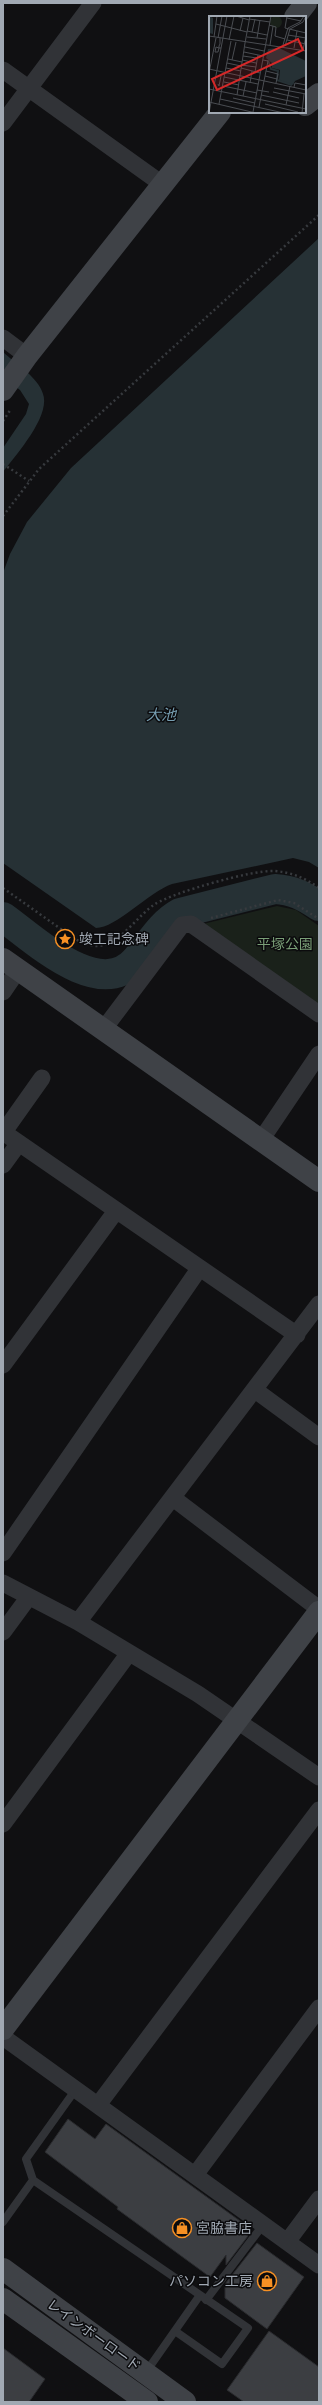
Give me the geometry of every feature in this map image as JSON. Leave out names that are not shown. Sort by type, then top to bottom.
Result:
[{"type":"street","points":[[3,123],[92,3]]},
{"type":"street","points":[[296,16],[306,3]]},
{"type":"street","points":[[3,70],[162,184]]},
{"type":"street","points":[[306,104],[319,94]]},
{"type":"street","points":[[6,397],[25,359],[219,113]]},
{"type":"street","points":[[3,338],[25,359]]},
{"type":"street","points":[[103,1030],[182,925],[191,924],[319,1014]]},
{"type":"street","points":[[3,992],[11,964],[319,1181]]},
{"type":"street","points":[[261,1140],[319,1054]]},
{"type":"street","points":[[42,1078],[3,1132],[199,1269],[297,1335]]},
{"type":"street","points":[[3,1164],[18,1143]]},
{"type":"street","points":[[3,1365],[116,1211]]},
{"type":"street","points":[[3,1553],[199,1269]]},
{"type":"street","points":[[78,1622],[319,1304]]},
{"type":"street","points":[[255,1390],[319,1437]]},
{"type":"street","points":[[3,2029],[235,1720],[319,1611],[173,1498]]},
{"type":"street","points":[[3,1583],[28,1598],[78,1622],[198,1694],[319,1777]]},
{"type":"street","points":[[3,1632],[28,1598]]},
{"type":"street","points":[[3,1824],[129,1653]]},
{"type":"street","points":[[98,2105],[319,1810]]},
{"type":"street","points":[[195,2175],[319,2008]]},
{"type":"street","points":[[3,2037],[319,2265]]},
{"type":"street","points":[[287,2242],[319,2199]]},
{"type":"street","name":"レインボーロード","points":[[3,2269],[185,2402]]},
{"type":"street","name":"レインボーロード","points":[[3,2299],[146,2402]]},
{"type":"lane","points":[[76,2089],[26,2159],[33,2180],[248,2328],[222,2364],[175,2331]]},
{"type":"lane","points":[[3,2222],[33,2180]]},
{"type":"lane","points":[[145,2373],[175,2331],[263,2225]]},
{"type":"path","points":[[3,516],[28,481],[319,215]]},
{"type":"path","points":[[3,422],[6,397]]},
{"type":"path","points":[[3,464],[28,481]]},
{"type":"path","points":[[3,888],[75,939],[86,945],[99,947],[111,943],[154,905],[177,893],[273,871],[296,875],[319,888]]},
{"type":"path","points":[[191,924],[278,900],[294,903],[319,919]]},
{"type":"green space","name":"平塚公園","points":[[277,906],[296,910],[319,926],[319,1010],[199,925]]},
{"type":"water","name":"大池","points":[[319,238],[319,868],[309,862],[293,858],[172,884],[153,894],[113,922],[96,928],[3,863],[3,573],[10,554],[27,522],[71,468]]},
{"type":"water","points":[[3,352],[32,376],[43,394],[44,403],[42,413],[37,424],[23,446],[3,472],[3,448],[26,414],[29,404],[20,390],[3,377]]},
{"type":"building","points":[[68,2119],[95,2139],[106,2124],[247,2226],[243,2232],[248,2236],[226,2265],[226,2255],[210,2277],[117,2209],[118,2207],[45,2152]]},
{"type":"building","points":[[257,2243],[304,2277],[267,2329],[225,2298],[225,2284]]},
{"type":"building","points":[[269,2331],[319,2367],[319,2402],[244,2402],[227,2390]]},
{"type":"building","points":[[3,2348],[45,2379],[29,2402],[3,2402]]},
{"type":"waterway","points":[[3,917],[49,951],[67,962],[85,970],[103,974],[120,971],[135,961],[161,929],[180,913],[275,889],[298,894],[319,906]]},
{"type":"place","name":"竣工記念碑","points":[[65,939]]},
{"type":"place","name":"宮脇書店","points":[[182,2228]]},
{"type":"place","name":"パソコン工房","points":[[267,2281]]}]
